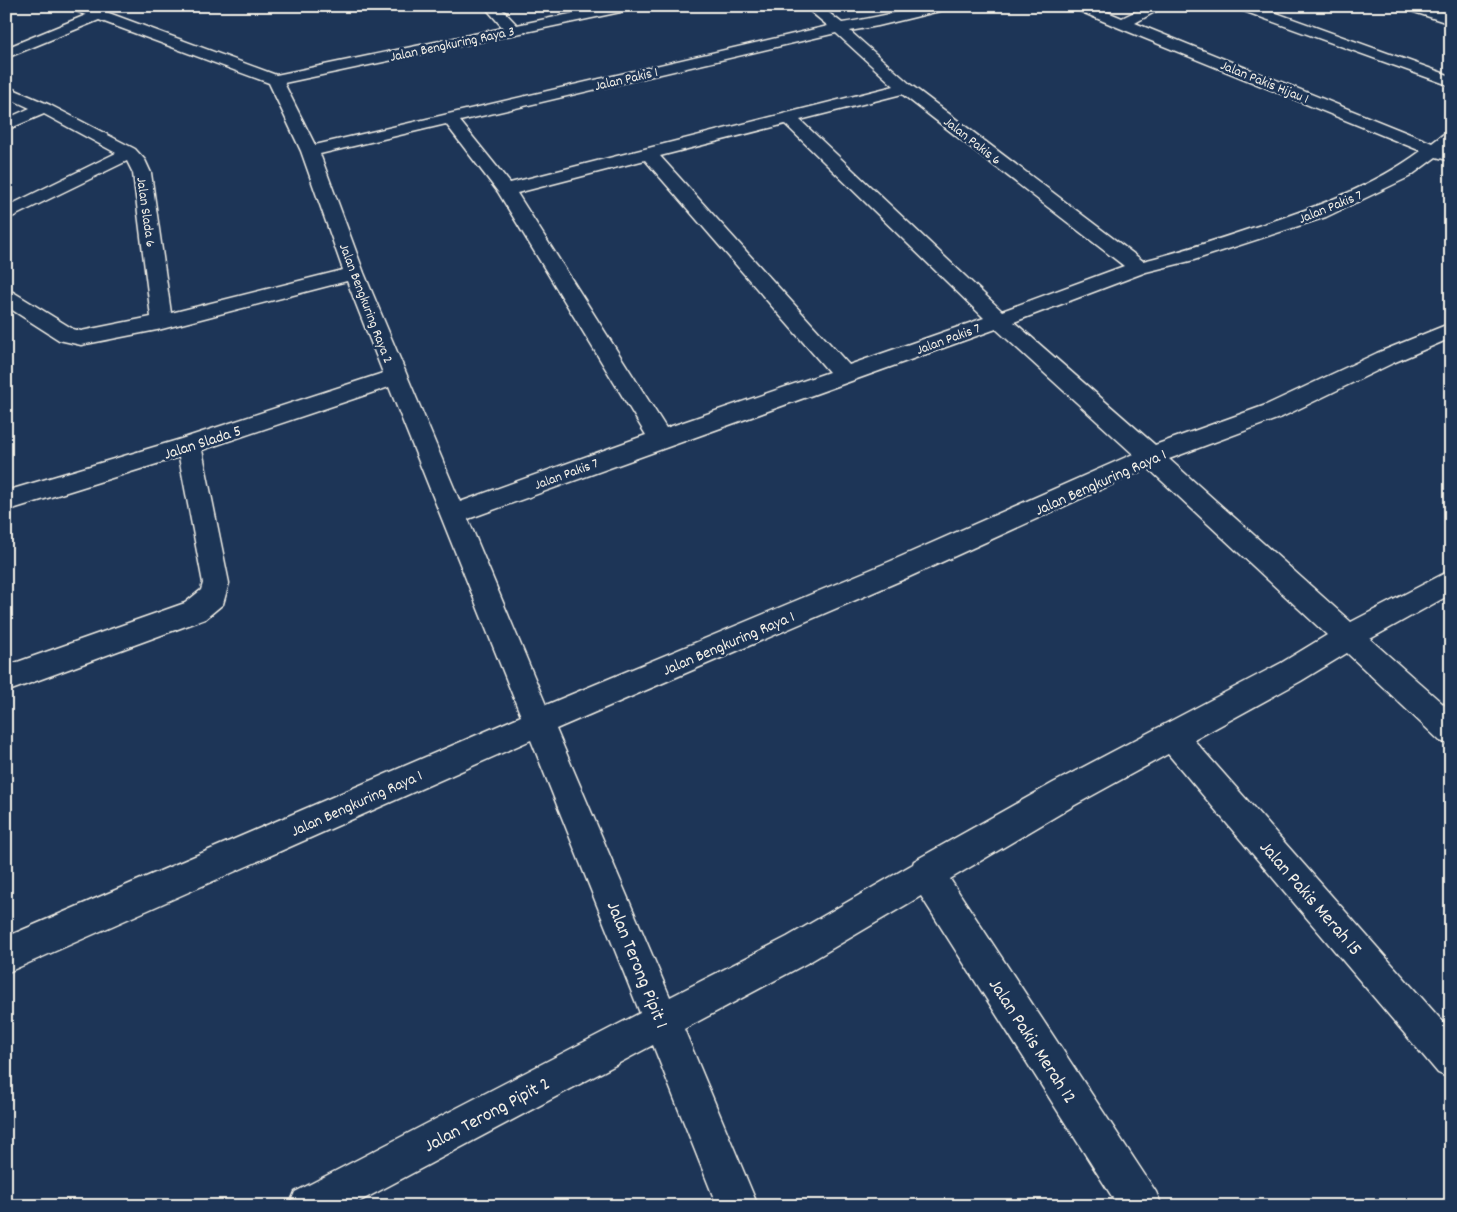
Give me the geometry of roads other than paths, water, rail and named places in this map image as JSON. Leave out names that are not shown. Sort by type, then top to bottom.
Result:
[{"type":"street","points":[[76,6],[275,80]]},
{"type":"street","points":[[492,6],[513,30]]},
{"type":"street","name":"Jalan Bengkuring Raya 3","points":[[275,80],[630,6]]},
{"type":"street","name":"Jalan Pakis 6","points":[[811,6],[839,28],[905,88],[1139,268]]},
{"type":"street","name":"Jalan Pakis 1","points":[[310,151],[839,28],[878,22],[942,6]]},
{"type":"street","name":"Jalan Pakis Hijau 1","points":[[1080,6],[1443,153]]},
{"type":"street","points":[[1122,24],[1158,6]]},
{"type":"street","points":[[1244,6],[1451,81]]},
{"type":"street","points":[[1410,6],[1451,20]]},
{"type":"street","points":[[6,54],[98,15]]},
{"type":"street","name":"Jalan Bengkuring Raya 2","points":[[275,80],[310,151],[354,273],[539,722]]},
{"type":"street","points":[[506,190],[905,88]]},
{"type":"street","name":"Jalan Slada 6","points":[[6,91],[44,108],[129,153],[136,160],[142,173],[162,322]]},
{"type":"street","points":[[6,125],[44,108]]},
{"type":"street","points":[[788,118],[999,320],[1451,730]]},
{"type":"street","points":[[450,119],[506,190],[661,439]]},
{"type":"street","name":"Jalan Pakis 7","points":[[454,514],[999,320],[1139,268],[1187,256],[1319,213],[1443,153],[1451,137]]},
{"type":"street","points":[[6,214],[129,153]]},
{"type":"street","points":[[650,154],[844,375]]},
{"type":"street","points":[[6,297],[67,335],[81,338],[162,322],[354,273]]},
{"type":"street","name":"Jalan Bengkuring Raya 1","points":[[6,955],[539,722],[900,569],[1151,456],[1274,411],[1384,358],[1451,330]]},
{"type":"street","name":"Jalan Slada 5","points":[[6,500],[189,445],[396,377]]},
{"type":"street","points":[[6,679],[196,611],[212,596],[216,582],[189,445]]},
{"type":"street","name":"Jalan Terong Pipit 2","points":[[309,1206],[799,949],[926,873],[1171,735],[1291,672],[1349,637],[1451,582]]},
{"type":"street","name":"Jalan Terong Pipit 1","points":[[539,722],[738,1206]]},
{"type":"street","name":"Jalan Pakis Merah 15","points":[[1171,735],[1451,1060]]},
{"type":"street","name":"Jalan Pakis Merah 12","points":[[926,873],[1142,1206]]}]
